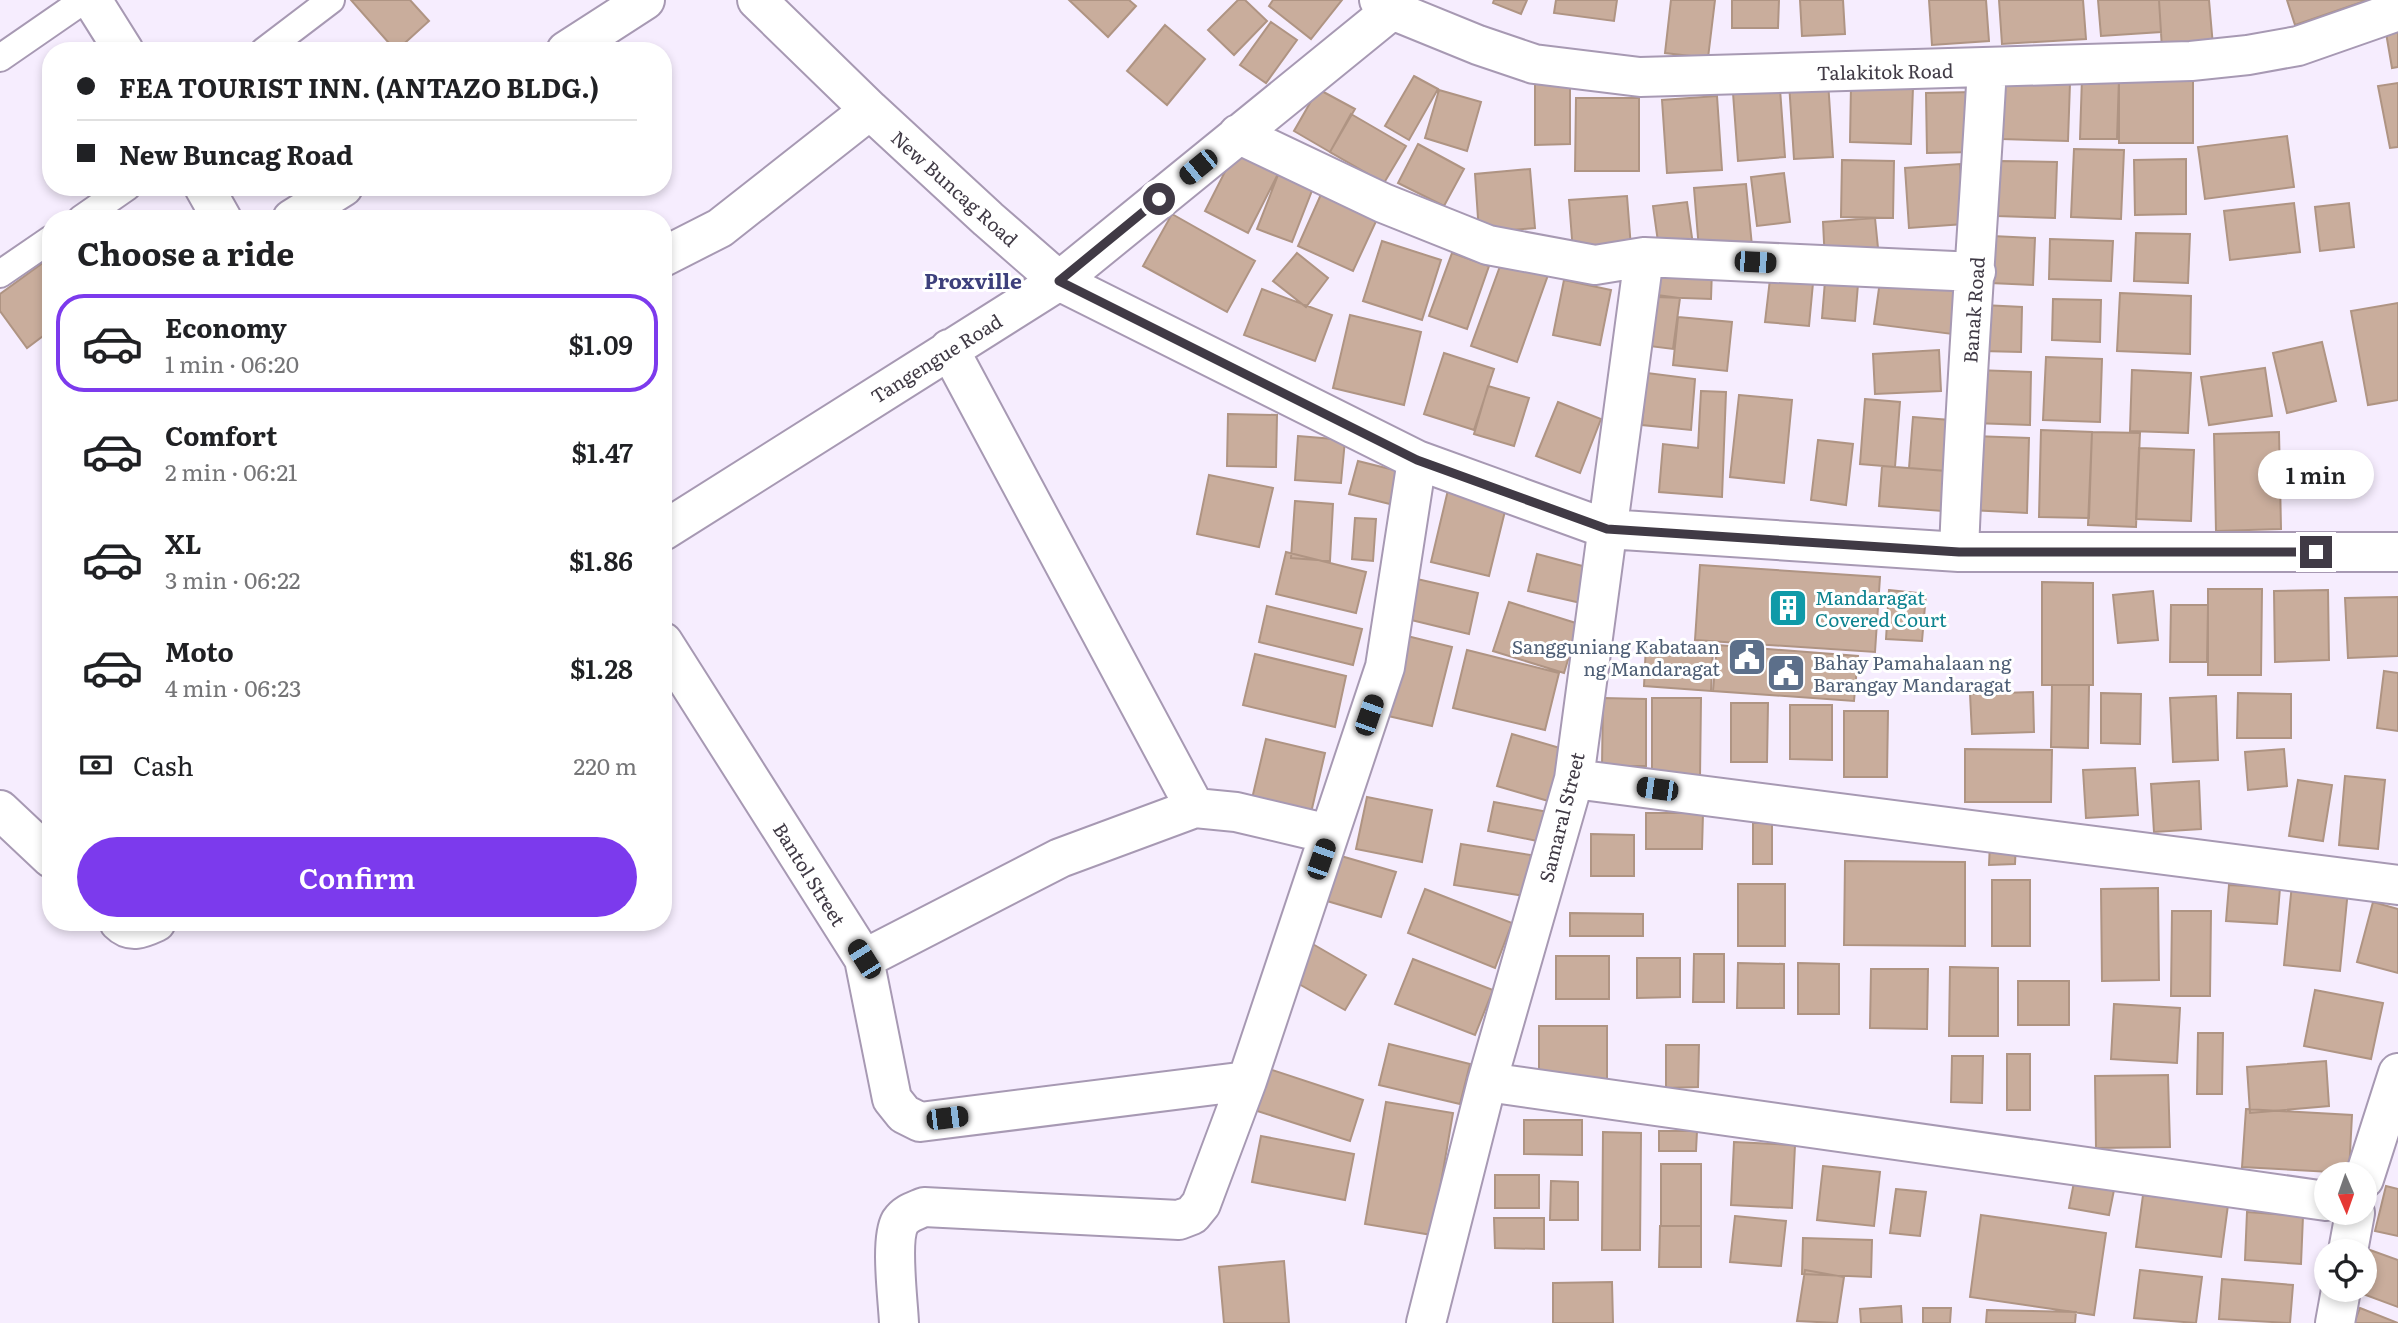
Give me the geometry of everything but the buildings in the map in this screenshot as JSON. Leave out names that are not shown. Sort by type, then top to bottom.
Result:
[{"type":"street","points":[[92,0],[118,42]]},
{"type":"street","points":[[580,42],[645,0]]},
{"type":"street","name":"New Buncag Road","points":[[757,0],[870,110],[1059,281],[1417,460],[1607,529],[1959,552],[2398,552]]},
{"type":"street","name":"Talakitok Road","points":[[1386,5],[1478,45],[1534,64],[1640,77],[2191,61],[2298,46],[2398,11]]},
{"type":"street","name":"Tangengue Road","points":[[672,525],[1059,281],[1238,134],[1386,5]]},
{"type":"street","name":"Banak Road","points":[[1959,552],[1964,417],[1976,272],[1987,68]]},
{"type":"street","points":[[672,252],[720,228],[870,110]]},
{"type":"street","points":[[1238,134],[1383,203],[1488,245],[1595,265],[1644,257],[1976,272]]},
{"type":"street","points":[[306,210],[329,196]]},
{"type":"street","name":"Samaral Street","points":[[1426,1323],[1487,1082],[1574,779],[1644,257]]},
{"type":"street","points":[[948,349],[1195,808]]},
{"type":"street","points":[[899,1323],[895,1237],[900,1222],[907,1214],[924,1208],[1179,1220],[1192,1215],[1201,1204],[1247,1081],[1385,667],[1417,460]]},
{"type":"street","name":"Bantol Street","points":[[672,656],[864,959],[892,1100],[904,1114],[920,1122],[1247,1081]]},
{"type":"street","points":[[1574,779],[2398,885]]},
{"type":"street","points":[[864,959],[1060,858],[1195,808],[1237,812],[1329,834]]},
{"type":"street","points":[[0,810],[42,850]]},
{"type":"street","points":[[2373,1162],[2388,1134],[2398,1073]]},
{"type":"street","points":[[1487,1082],[2314,1199]]},
{"type":"street","points":[[2334,1323],[2338,1302]]},
{"type":"lane","points":[[0,58],[84,0]]},
{"type":"lane","points":[[276,42],[331,0]]},
{"type":"lane","points":[[94,210],[114,196]]},
{"type":"lane","points":[[0,274],[42,245]]},
{"type":"place","name":"Mandaragat Covered Court","points":[[1788,608]]},
{"type":"place","name":"Sangguniang Kabataan ng Mandaragat","points":[[1747,657]]},
{"type":"place","name":"Bahay Pamahalaan ng Barangay Mandaragat","points":[[1786,673]]},
{"type":"district","name":"Proxville","points":[[973,279]]},
{"type":"route","points":[[1159,199],[1059,281],[1417,460],[1607,529],[1959,552],[2316,552]]}]
